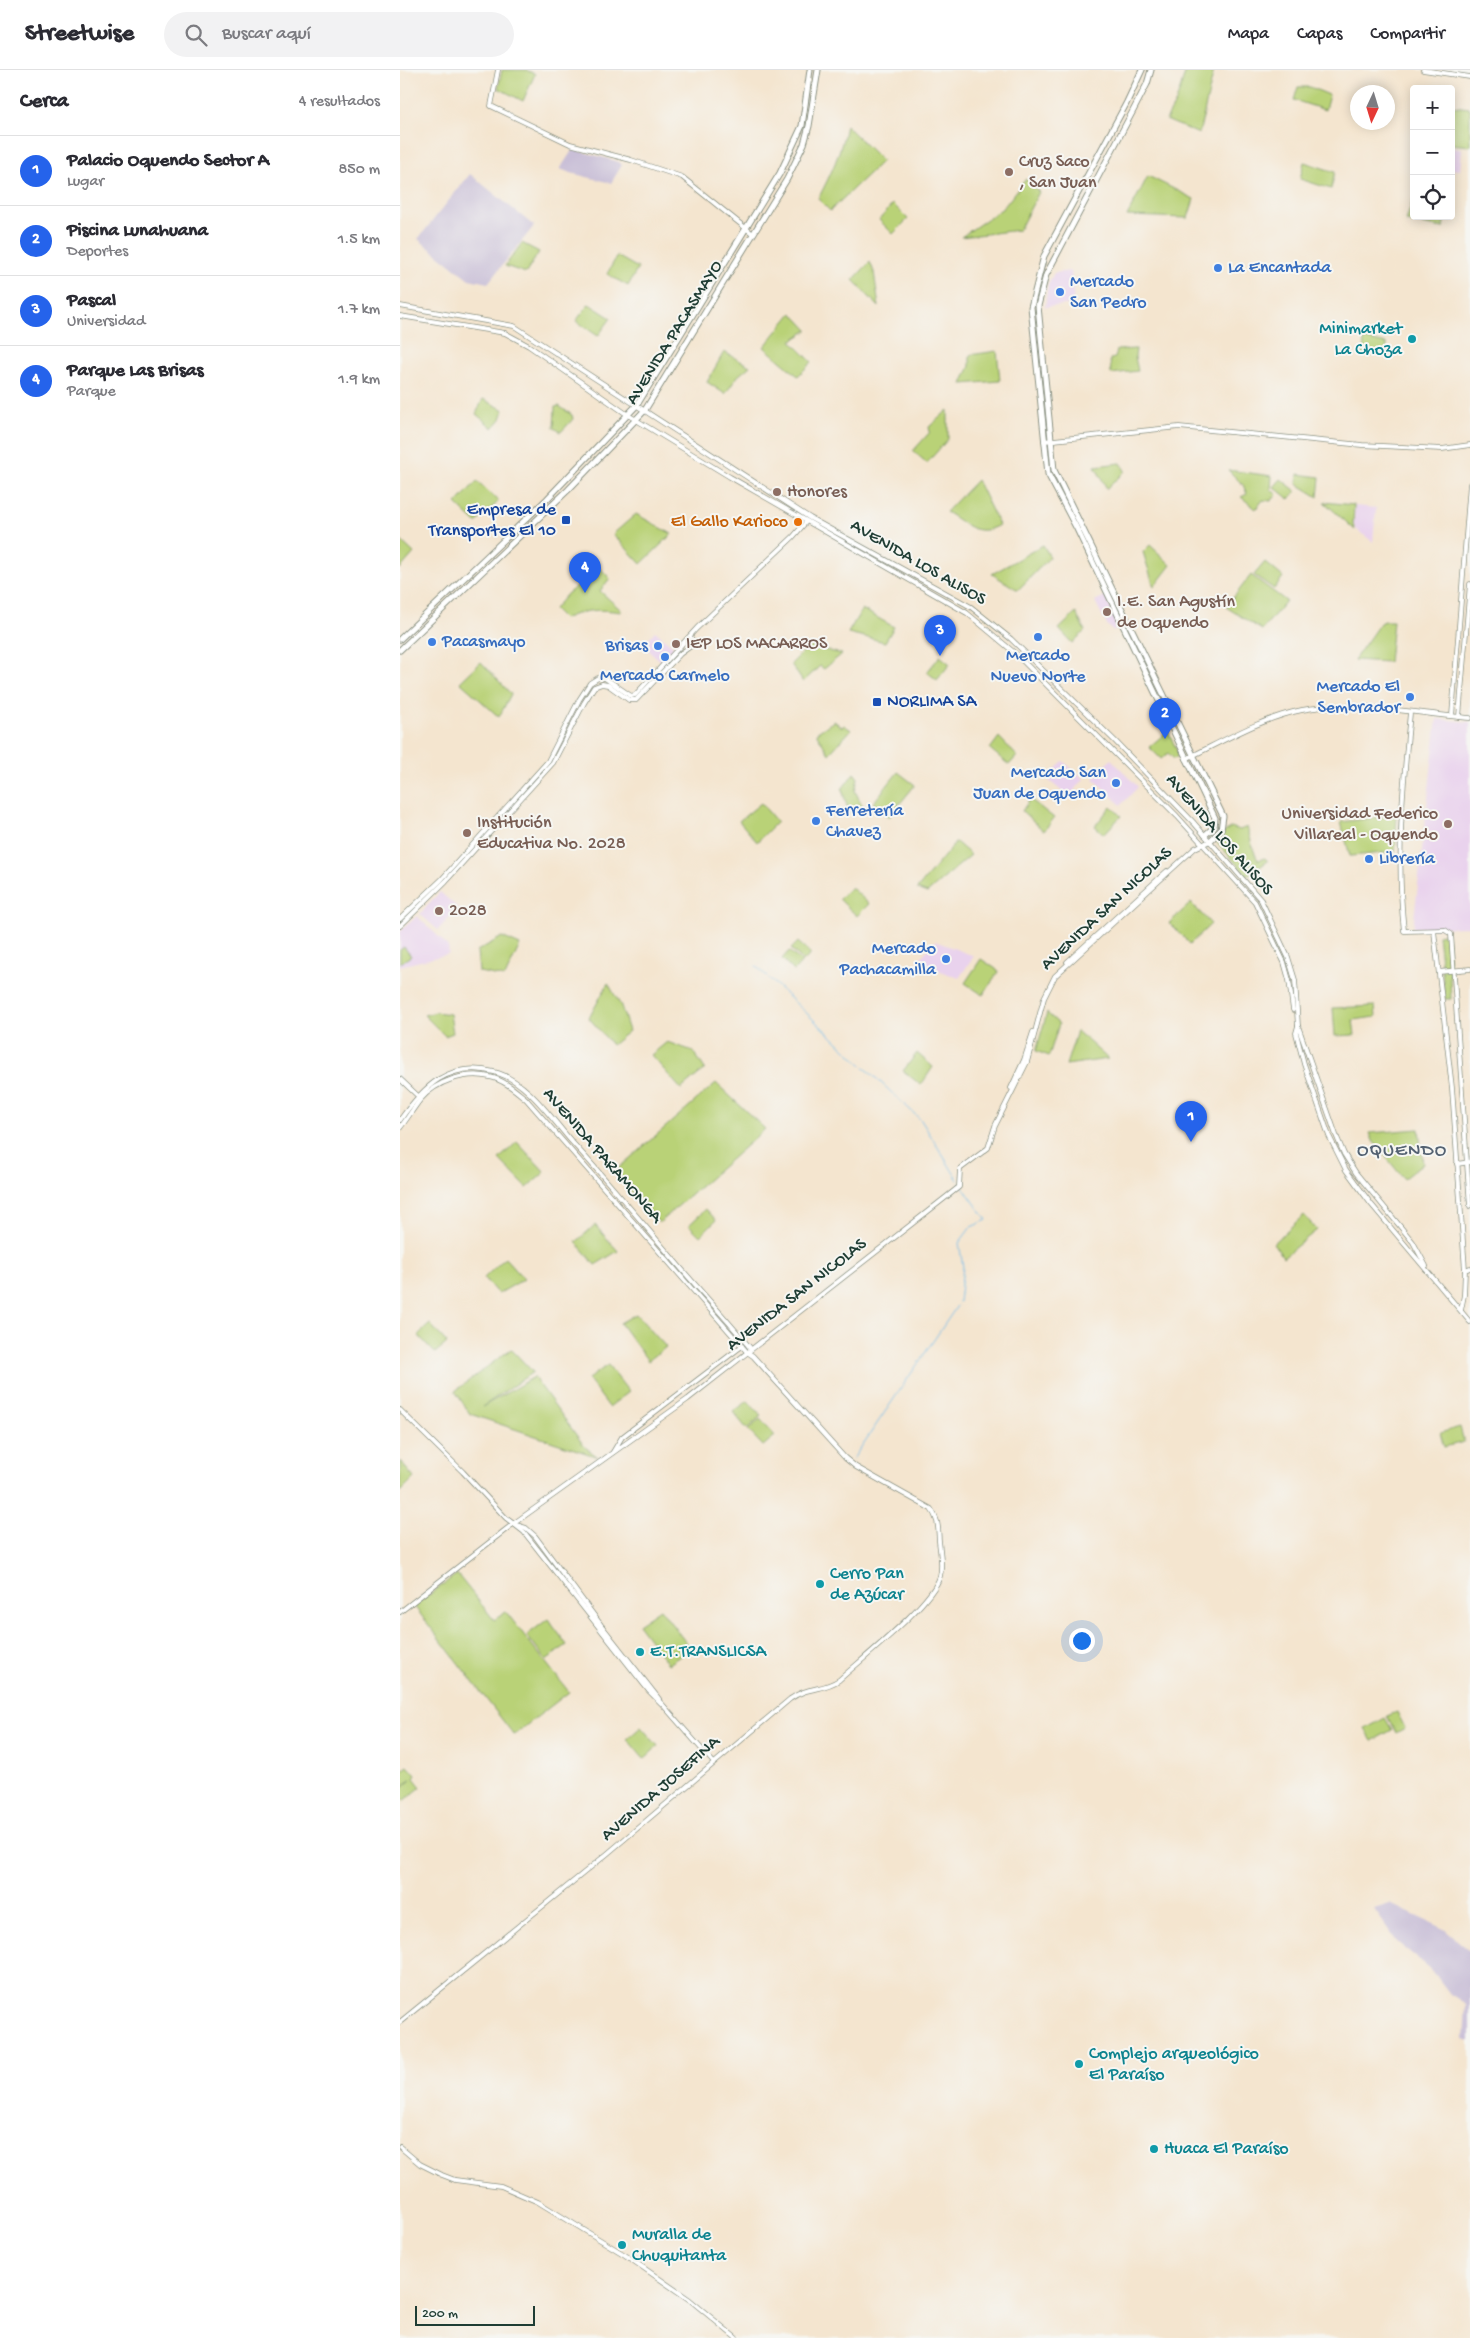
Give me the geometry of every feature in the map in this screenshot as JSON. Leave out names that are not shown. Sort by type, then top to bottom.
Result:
[{"type":"main road","points":[[810,70],[818,71]]},
{"type":"main road","name":"AVENIDA PACASMAYO","points":[[400,639],[553,492],[637,405],[780,173],[797,141],[802,126],[810,70]]},
{"type":"main road","points":[[1142,70],[1039,268],[1031,307],[1048,474],[1079,534],[1215,818],[1214,826],[1205,835]]},
{"type":"main road","points":[[1151,70],[1147,84],[1134,110],[1046,275],[1038,312],[1054,470],[1130,621],[1223,816],[1221,830],[1210,841]]},
{"type":"main road","name":"AVENIDA PACASMAYO","points":[[400,650],[568,490],[645,410],[787,179],[804,144],[809,126],[818,71]]},
{"type":"street","points":[[498,70],[491,106],[570,144],[631,160],[682,177],[753,234]]},
{"type":"street","points":[[1423,70],[1470,77]]},
{"type":"street","name":"AVENIDA LOS ALISOS","points":[[400,306],[514,326],[810,518],[971,607],[1012,639],[1115,741],[1205,835],[1261,900],[1288,957],[1295,980],[1298,1026],[1344,1154],[1356,1173],[1413,1242],[1430,1275]]},
{"type":"street","name":"AVENIDA LOS ALISOS","points":[[400,316],[505,333],[529,346],[636,420],[806,522],[967,613],[1016,654],[1200,840],[1260,910],[1284,962],[1289,980],[1292,1010]]},
{"type":"street","points":[[1044,441],[1179,427],[1362,445],[1442,449],[1470,445]]},
{"type":"street","points":[[1452,716],[1470,484]]},
{"type":"street","points":[[400,919],[441,880],[548,761],[579,700],[590,683],[601,678],[610,681],[633,696],[806,522]]},
{"type":"street","points":[[1459,717],[1470,584]]},
{"type":"street","points":[[400,926],[446,881],[553,763],[594,687],[602,684],[608,685],[629,700],[636,700],[680,654],[695,643],[690,637]]},
{"type":"street","points":[[1186,759],[1251,728],[1300,711],[1338,708],[1470,718]]},
{"type":"street","points":[[1410,713],[1401,820],[1399,887],[1404,931],[1445,930],[1451,934],[1470,1206]]},
{"type":"street","points":[[1194,834],[1195,847]]},
{"type":"street","name":"AVENIDA SAN NICOLAS","points":[[400,1612],[514,1524],[688,1399],[959,1187],[960,1169],[987,1149],[993,1125],[1027,1054],[1045,989],[1053,975],[1195,847],[1205,835]]},
{"type":"street","name":"AVENIDA SAN NICOLAS","points":[[1195,847],[1205,846],[1210,841]]},
{"type":"street","points":[[1434,931],[1452,1086],[1457,1164],[1468,1269],[1461,1310]]},
{"type":"street","points":[[1439,972],[1470,969]]},
{"type":"street","name":"AVENIDA LOS ALISOS","points":[[1298,1026],[1296,1033],[1304,1064],[1337,1154],[1346,1170],[1470,1322]]},
{"type":"street","name":"AVENIDA PARAMONGA","points":[[400,1120],[419,1097],[443,1076],[468,1069],[494,1072],[516,1083],[530,1095],[602,1175],[753,1356],[849,1462],[931,1509],[938,1521],[941,1570],[937,1582]]},
{"type":"street","points":[[400,1079],[419,1097]]},
{"type":"street","name":"AVENIDA PARAMONGA","points":[[400,1128],[419,1097]]},
{"type":"street","points":[[1457,1164],[1468,1162]]},
{"type":"street","name":"AVENIDA SAN NICOLAS","points":[[612,1454],[622,1437],[744,1344]]},
{"type":"street","points":[[400,1410],[524,1532],[641,1682],[713,1762]]},
{"type":"street","name":"AVENIDA JOSEFINA","points":[[400,2022],[606,1854],[713,1762],[794,1696],[807,1689],[827,1686],[839,1680],[903,1623],[929,1595],[937,1582]]},
{"type":"street","points":[[400,2147],[420,2164],[442,2175],[464,2182],[501,2186],[538,2202],[630,2258],[690,2300],[736,2338]]},
{"type":"shaded area","points":[[1455,148],[1462,149],[1460,170],[1455,169]]},
{"type":"shaded area","points":[[573,149],[619,162],[622,165],[611,183],[560,169]]},
{"type":"shaded area","points":[[470,174],[534,226],[488,283],[469,279],[418,239]]},
{"type":"shaded area","name":"Mercado San Pedro","points":[[1071,271],[1074,304],[1045,307],[1048,285],[1054,273]]},
{"type":"shaded area","points":[[1355,506],[1376,508],[1373,542],[1356,529],[1354,525]]},
{"type":"shaded area","name":"I.E. San Agustín de Oquendo","points":[[1105,596],[1119,623],[1114,631],[1107,625],[1095,601]]},
{"type":"shaded area","name":"Brisas","points":[[655,631],[674,647],[662,662],[643,645]]},
{"type":"shaded area","name":"Universidad Federico Villareal - Oquendo","points":[[1437,719],[1470,722],[1470,927],[1413,928]]},
{"type":"shaded area","name":"Mercado San Juan de Oquendo","points":[[1111,759],[1138,787],[1121,805],[1094,779]]},
{"type":"shaded area","points":[[1063,761],[1084,779],[1069,797],[1047,779]]},
{"type":"shaded area","name":"2028","points":[[440,892],[458,908],[438,930],[420,914]]},
{"type":"shaded area","points":[[417,916],[448,947],[449,954],[400,966],[400,932]]},
{"type":"shaded area","name":"Mercado Pachacamilla","points":[[935,941],[974,956],[959,978],[917,962]]},
{"type":"shaded area","points":[[1390,1904],[1444,1929],[1470,1951],[1470,2042],[1464,2040],[1466,2004],[1450,1994],[1431,1969],[1397,1942],[1374,1909]]},
{"type":"green space","points":[[502,70],[526,70],[535,74],[523,101],[498,88]]},
{"type":"green space","points":[[1186,70],[1214,70],[1199,134],[1166,120],[1176,102]]},
{"type":"green space","points":[[1298,87],[1310,87],[1329,95],[1325,110],[1294,100]]},
{"type":"green space","points":[[1455,106],[1470,108],[1470,146],[1455,144]]},
{"type":"green space","points":[[846,125],[882,161],[830,211],[818,199],[835,163]]},
{"type":"green space","points":[[1304,162],[1335,172],[1331,189],[1300,179]]},
{"type":"green space","points":[[1148,176],[1194,199],[1188,218],[1127,216]]},
{"type":"green space","points":[[1026,179],[1039,192],[1019,230],[961,237],[1003,208]]},
{"type":"green space","points":[[893,204],[908,219],[893,234],[879,220]]},
{"type":"green space","points":[[1410,208],[1410,220],[1444,220],[1443,228],[1406,221]]},
{"type":"green space","points":[[522,243],[539,252],[526,273],[505,266]]},
{"type":"green space","points":[[617,256],[638,268],[628,286],[607,274]]},
{"type":"green space","points":[[870,262],[874,272],[879,307],[853,280]]},
{"type":"green space","points":[[589,304],[611,318],[598,336],[576,321]]},
{"type":"green space","points":[[792,313],[808,330],[791,341],[812,362],[798,376],[764,347]]},
{"type":"green space","points":[[1364,339],[1387,344],[1386,356],[1363,355]]},
{"type":"green space","points":[[1136,349],[1135,357],[1138,371],[1111,374],[1110,359],[1115,358],[1117,350]]},
{"type":"green space","points":[[997,351],[1000,381],[962,384],[970,366],[970,355]]},
{"type":"green space","points":[[724,352],[750,366],[738,376],[725,394],[707,382]]},
{"type":"green space","points":[[483,399],[504,410],[501,419],[493,428],[476,414]]},
{"type":"green space","points":[[559,406],[572,415],[573,419],[561,432],[554,428],[555,407]]},
{"type":"green space","points":[[948,410],[948,439],[927,463],[913,451],[930,432],[929,427]]},
{"type":"green space","points":[[1121,463],[1125,471],[1107,489],[1095,466]]},
{"type":"green space","points":[[1228,470],[1272,476],[1271,490],[1277,494],[1271,501],[1263,500],[1256,509],[1241,497],[1247,494],[1243,485]]},
{"type":"green space","points":[[1298,474],[1320,477],[1318,497],[1297,484]]},
{"type":"green space","points":[[1281,479],[1296,491],[1289,499],[1274,487]]},
{"type":"green space","points":[[977,480],[999,525],[991,529],[978,530],[972,528],[946,512]]},
{"type":"green space","points":[[477,481],[499,501],[476,523],[456,504]]},
{"type":"green space","points":[[1324,502],[1354,505],[1353,525],[1355,530]]},
{"type":"green space","points":[[636,514],[672,534],[641,564],[613,534]]},
{"type":"green space","points":[[400,540],[414,553],[400,569]]},
{"type":"green space","points":[[1043,545],[1050,557],[1018,590],[992,574]]},
{"type":"green space","points":[[1150,545],[1171,565],[1154,587],[1143,552]]},
{"type":"green space","points":[[1265,562],[1283,577],[1274,589],[1254,575]]},
{"type":"green space","points":[[600,568],[610,578],[600,591],[621,612],[592,611],[578,613],[564,619],[554,609],[567,594]]},
{"type":"green space","points":[[1251,575],[1286,601],[1262,630],[1226,607]]},
{"type":"green space","points":[[862,609],[894,627],[885,642],[848,633]]},
{"type":"green space","points":[[1076,613],[1085,631],[1072,643],[1059,629]]},
{"type":"green space","points":[[1393,621],[1389,662],[1354,660],[1380,623]]},
{"type":"green space","points":[[809,646],[842,654],[824,669],[820,666],[803,682],[791,664]]},
{"type":"green space","points":[[940,656],[950,664],[937,680],[927,672]]},
{"type":"green space","points":[[481,662],[511,694],[499,717],[460,682]]},
{"type":"green space","points":[[834,721],[842,727],[844,725],[851,730],[829,754],[816,733]]},
{"type":"green space","points":[[1168,731],[1179,755],[1174,759],[1168,753],[1161,759],[1149,747]]},
{"type":"green space","points":[[999,737],[1017,756],[1009,765],[990,749]]},
{"type":"green space","points":[[898,772],[915,785],[889,817],[873,803]]},
{"type":"green space","points":[[854,773],[858,778],[855,791],[863,807],[849,813],[842,789]]},
{"type":"green space","points":[[1030,799],[1054,818],[1044,831],[1022,811]]},
{"type":"green space","points":[[761,803],[777,822],[757,842],[739,821]]},
{"type":"green space","points":[[1111,806],[1121,816],[1104,834],[1095,826]]},
{"type":"green space","points":[[1397,815],[1395,852],[1350,856],[1341,822]]},
{"type":"green space","points":[[1231,827],[1240,830],[1247,827],[1258,860],[1265,858],[1268,861],[1247,876],[1215,840]]},
{"type":"green space","points":[[956,842],[971,855],[927,893],[917,889]]},
{"type":"green space","points":[[851,887],[869,904],[857,916],[839,899]]},
{"type":"green space","points":[[1191,903],[1211,924],[1190,944],[1169,923]]},
{"type":"green space","points":[[1443,934],[1448,940],[1451,999],[1445,999],[1438,935]]},
{"type":"green space","points":[[502,937],[520,945],[505,977],[479,972],[477,951]]},
{"type":"green space","points":[[798,942],[811,954],[804,961],[791,949]]},
{"type":"green space","points":[[404,947],[411,956],[400,963],[400,950]]},
{"type":"green space","points":[[789,951],[802,962],[794,971],[782,959]]},
{"type":"green space","points":[[981,959],[999,971],[983,995],[965,983]]},
{"type":"green space","points":[[608,983],[621,1006],[629,1031],[612,1045],[589,1018]]},
{"type":"green space","points":[[1375,1006],[1376,1017],[1353,1020],[1355,1035],[1335,1036],[1333,1008]]},
{"type":"green space","points":[[436,1012],[450,1014],[453,1033],[445,1036],[424,1015]]},
{"type":"green space","points":[[1047,1013],[1059,1024],[1049,1056],[1036,1051]]},
{"type":"green space","points":[[1077,1031],[1108,1059],[1066,1065]]},
{"type":"green space","points":[[667,1042],[693,1051],[705,1069],[681,1089],[651,1055]]},
{"type":"green space","points":[[917,1053],[933,1067],[921,1085],[903,1071]]},
{"type":"green space","points":[[716,1083],[765,1129],[659,1223],[614,1172]]},
{"type":"green space","points":[[1419,1129],[1423,1164],[1404,1179],[1373,1141],[1370,1133]]},
{"type":"green space","points":[[517,1142],[545,1172],[527,1188],[499,1159]]},
{"type":"green space","points":[[706,1209],[716,1220],[700,1236],[689,1225]]},
{"type":"green space","points":[[1304,1215],[1317,1230],[1283,1257],[1273,1243]]},
{"type":"green space","points":[[595,1225],[618,1251],[595,1265],[576,1242]]},
{"type":"green space","points":[[505,1258],[524,1279],[498,1294],[484,1278]]},
{"type":"green space","points":[[636,1314],[666,1347],[648,1361],[620,1323]]},
{"type":"green space","points":[[430,1324],[447,1343],[435,1353],[418,1335]]},
{"type":"green space","points":[[511,1349],[533,1372],[482,1407],[534,1377],[585,1447],[598,1457],[470,1414],[455,1391]]},
{"type":"green space","points":[[608,1365],[629,1392],[609,1407],[588,1379]]},
{"type":"green space","points":[[748,1401],[761,1416],[747,1429],[733,1412]]},
{"type":"green space","points":[[760,1419],[775,1436],[763,1446],[748,1430]]},
{"type":"green space","points":[[1460,1427],[1464,1442],[1444,1447],[1440,1433]]},
{"type":"green space","points":[[400,1461],[414,1478],[400,1492]]},
{"type":"green space","points":[[457,1574],[494,1620],[506,1612],[569,1692],[514,1735],[414,1606]]},
{"type":"green space","points":[[660,1609],[691,1649],[668,1664],[638,1624]]},
{"type":"green space","points":[[548,1619],[567,1645],[546,1660],[527,1635]]},
{"type":"green space","points":[[1397,1712],[1405,1728],[1396,1733],[1387,1716]]},
{"type":"green space","points":[[1385,1718],[1392,1730],[1372,1741],[1365,1729]]},
{"type":"green space","points":[[641,1727],[658,1746],[644,1759],[627,1739]]},
{"type":"green space","points":[[408,1766],[416,1775],[414,1778],[421,1787],[404,1801],[400,1796],[400,1789],[411,1780],[400,1788],[400,1772]]},
{"type":"waterway","points":[[756,966],[921,1120],[958,1180]]},
{"type":"waterway","points":[[959,1302],[963,1267],[959,1243],[971,1227],[987,1220],[960,1183]]},
{"type":"waterway","points":[[853,1459],[957,1306]]},
{"type":"place","name":"Cruz Saco , San Juan","points":[[1009,172]]},
{"type":"place","name":"La Encantada","points":[[1218,268]]},
{"type":"place","name":"Mercado San Pedro","points":[[1060,292]]},
{"type":"place","name":"Minimarket La Choza","points":[[1412,339]]},
{"type":"place","name":"Honores","points":[[777,492]]},
{"type":"place","name":"Empresa de Transportes El 10","points":[[566,520]]},
{"type":"place","name":"El Gallo Karioco","points":[[798,522]]},
{"type":"place","name":"Parque Las Brisas","points":[[585,593]]},
{"type":"place","name":"I.E. San Agustín de Oquendo","points":[[1107,612]]},
{"type":"place","name":"Mercado Nuevo Norte","points":[[1038,637]]},
{"type":"place","name":"Pacasmayo","points":[[432,642]]},
{"type":"place","name":"IEP LOS MACARROS","points":[[676,644]]},
{"type":"place","name":"Brisas","points":[[658,646]]},
{"type":"place","name":"Pascal","points":[[940,656]]},
{"type":"place","name":"Mercado Carmelo","points":[[665,657]]},
{"type":"place","name":"Mercado El Sembrador","points":[[1410,697]]},
{"type":"place","name":"NORLIMA SA","points":[[877,702]]},
{"type":"place","name":"Piscina Lunahuana","points":[[1165,739]]},
{"type":"place","name":"Mercado San Juan de Oquendo","points":[[1116,783]]},
{"type":"place","name":"Ferretería Chavez","points":[[816,821]]},
{"type":"place","name":"Universidad Federico Villareal - Oquendo","points":[[1448,824]]},
{"type":"place","name":"Institución Educativa No. 2028","points":[[467,833]]},
{"type":"place","name":"Librería","points":[[1369,859]]},
{"type":"place","name":"2028","points":[[439,911]]},
{"type":"place","name":"Mercado Pachacamilla","points":[[946,959]]},
{"type":"place","name":"Palacio Oquendo Sector A","points":[[1191,1142]]},
{"type":"place","name":"Cerro Pan de Azúcar","points":[[820,1584]]},
{"type":"place","name":"E.T.TRANSLICSA","points":[[640,1652]]},
{"type":"place","name":"Complejo arqueológico El Paraíso","points":[[1079,2064]]},
{"type":"place","name":"Huaca El Paraíso","points":[[1154,2149]]},
{"type":"place","name":"Muralla de Chuquitanta","points":[[622,2245]]},
{"type":"district","name":"OQUENDO","points":[[1402,1151]]}]
